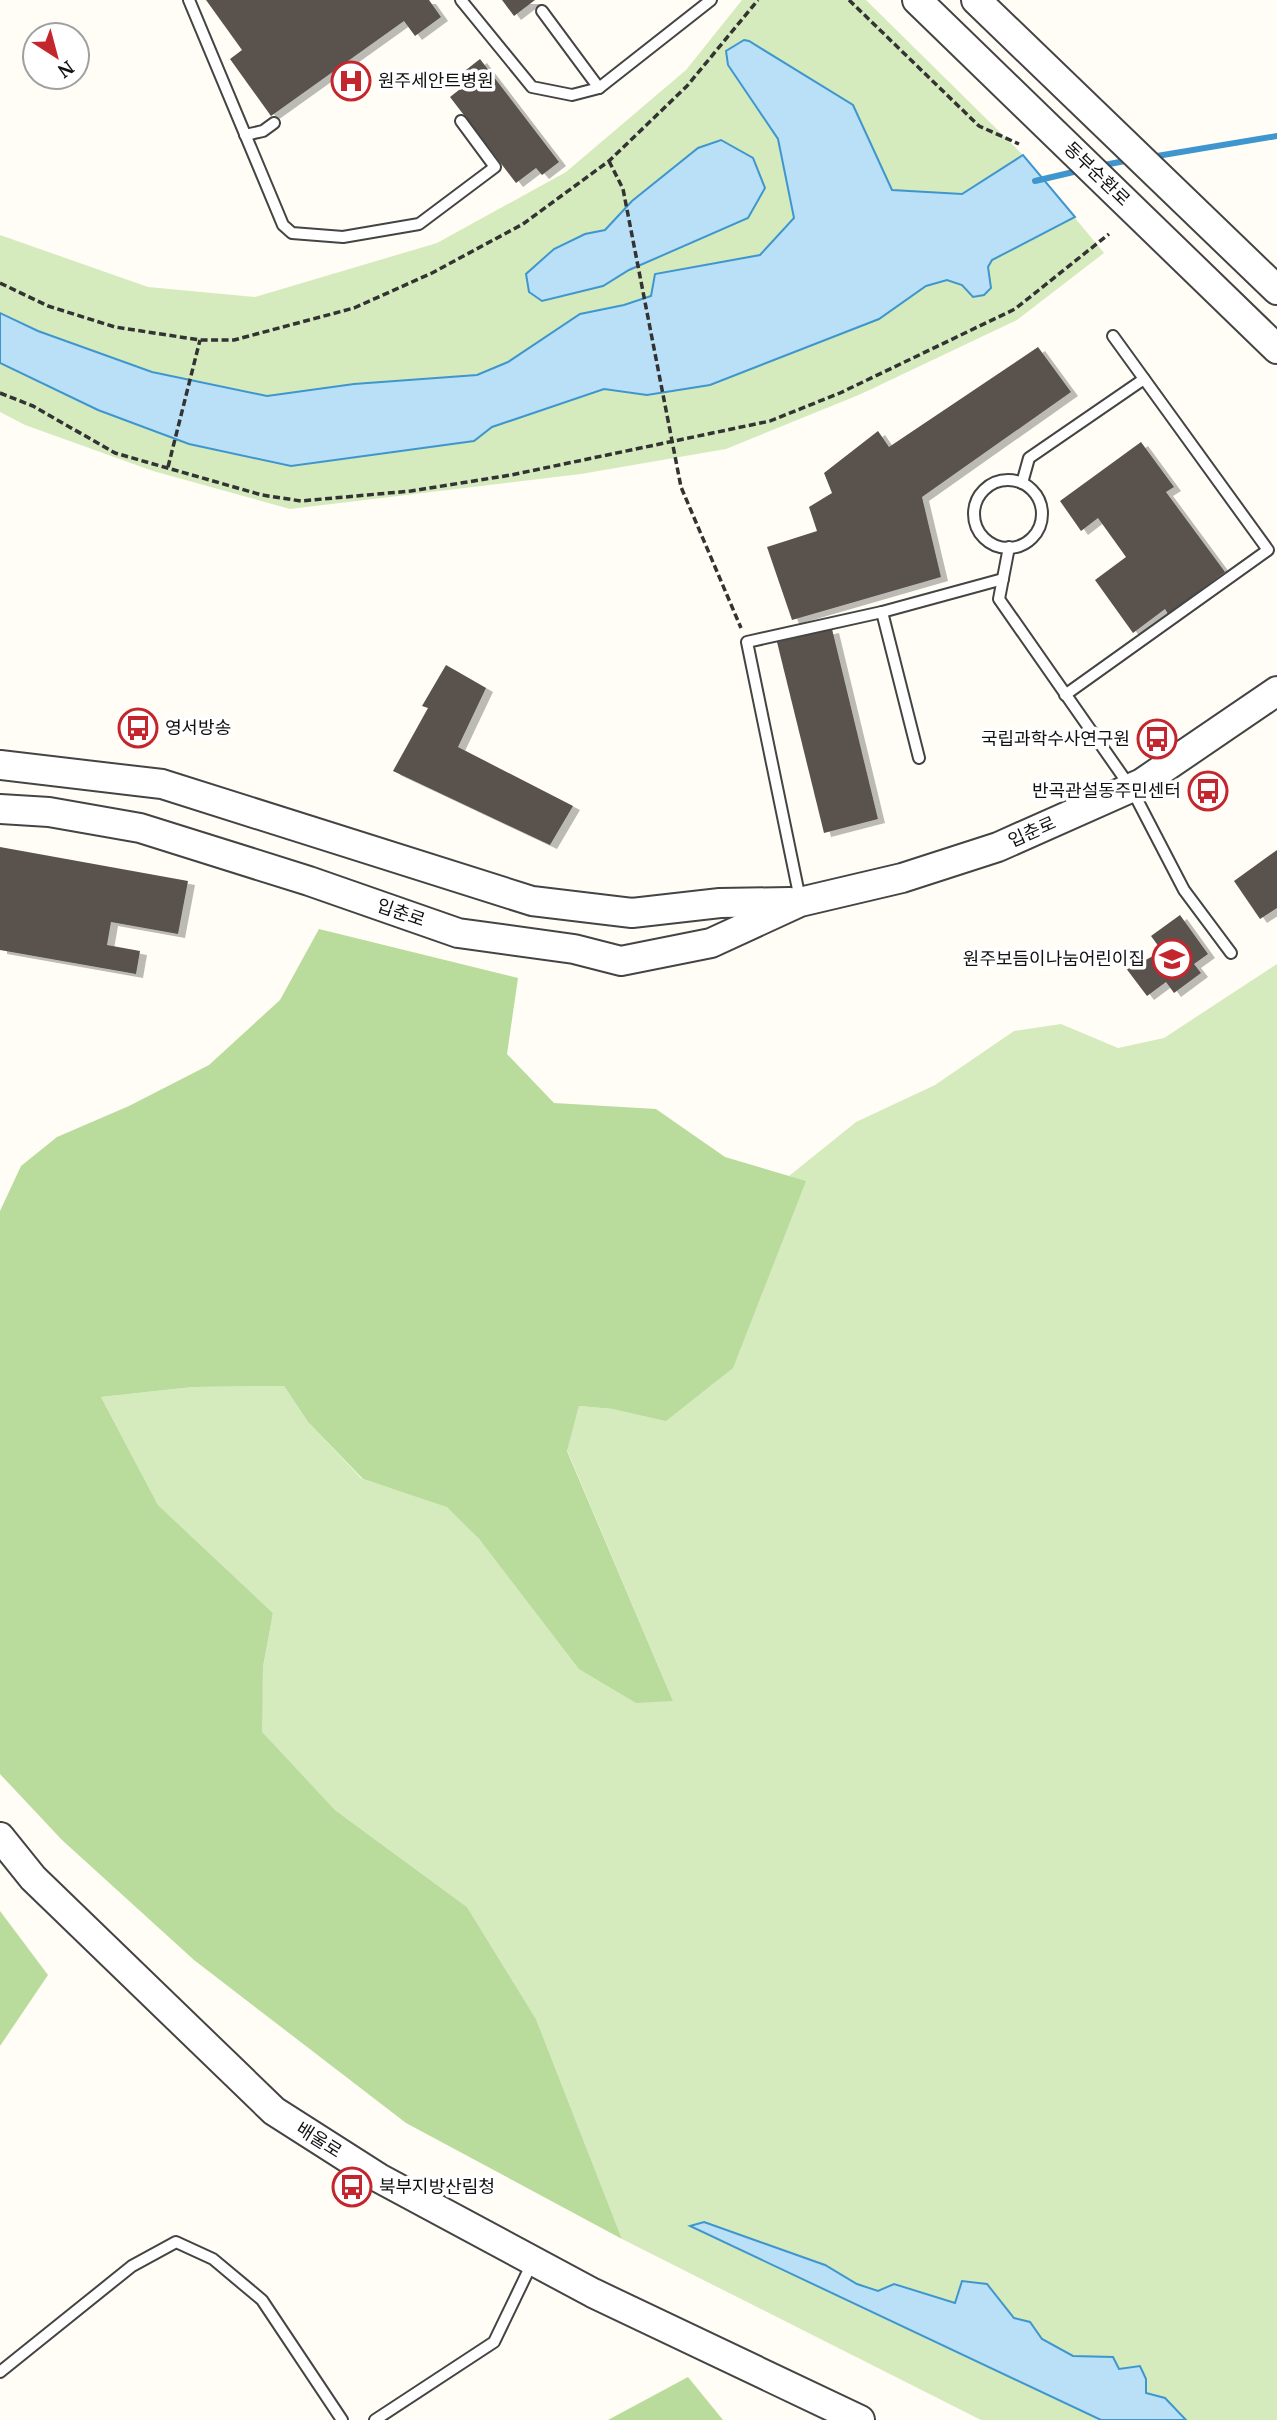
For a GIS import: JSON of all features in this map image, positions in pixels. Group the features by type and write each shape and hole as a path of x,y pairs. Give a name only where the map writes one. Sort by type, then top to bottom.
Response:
{"street":[{"name":"동부순환로","path":"917,0 1277,349"},
{"path":"976,0 1277,290"},
{"name":"입춘로","path":"0,809 48,812 140,828 309,881 458,933 574,949 621,961 711,943 800,902 902,878 998,847 1131,788 1277,691"},
{"name":"입춘로","path":"0,765 162,784 532,901 632,913 720,903 800,902"},
{"name":"배울로","path":"0,1837 33,1878 274,2111 379,2178 593,2294 860,2420"}],"lane":[{"path":"190,0 282,225 292,233 343,237 419,224 495,167 461,121"},
{"path":"461,0 492,41 533,87 572,95 599,88 711,0"},
{"path":"542,11 599,88"},
{"path":"245,135 262,131 274,123"},
{"path":"1065,695 1268,550 1113,336"},
{"path":"1021,483 1029,458 1144,379"},
{"path":"999,481 1021,483 1037,497 1042,517 1033,537 1024,544 1009,547 992,544 983,537 974,516 980,494 999,481"},
{"path":"1009,547 999,599 1131,788 1184,890 1231,953"},
{"path":"800,902 747,642 882,612 1003,579"},
{"path":"882,612 919,758"},
{"path":"0,2372 132,2266 176,2242 213,2259 262,2300 342,2420"},
{"path":"375,2420 494,2342 533,2261"}],"path":[{"path":"849,0 979,125 1019,144"},
{"path":"609,161 623,189 681,487 747,642"},
{"path":"0,393 33,406 115,453 262,495 300,501 411,491 671,443 770,421 875,376 1015,309 1109,234"},
{"path":"168,467 200,340"}],"green space":[{"path":"742,0 866,0 1023,155 1104,253 1017,320 861,394 726,449 581,474 290,509 153,471 25,425 0,412 0,363 98,410 267,396 152,372 38,331 0,313 0,235 148,287 255,297 437,243 566,172 686,70"},
{"path":"319,929 518,978 507,1054 554,1103 656,1109 725,1157 806,1181 733,1368 666,1421 613,1409 579,1406 567,1451 673,1701 636,1703 579,1669 480,1540 447,1507 363,1479 308,1422 284,1386 193,1387 101,1397 158,1505 273,1613 263,1667 262,1732 335,1810 467,1907 536,2019 622,2239 406,2123 194,1960 62,1840 0,1774 0,1211 21,1166 57,1137 129,1106 209,1065 280,1000"},
{"path":"1277,964 1277,2420 981,2420 622,2239 536,2019 467,1907 335,1810 261,1732 263,1667 273,1613 158,1505 101,1397 193,1387 284,1386 308,1422 362,1479 447,1506 480,1540 673,1701 567,1450 579,1406 613,1409 805,1181 789,1176 856,1122 935,1085 1014,1031 1061,1024 1118,1048 1164,1038"},
{"path":"0,1911 48,1975 0,2046"},
{"path":"688,2377 723,2420 608,2420"}],"water":[{"path":"744,40 853,105 892,190 962,194 1023,155 1075,217 992,260 988,267 991,288 984,295 973,297 962,285 947,280 926,286 879,319 710,385 647,395 604,389 492,427 474,441 291,466 189,444 98,410 0,363 0,313 38,331 152,372 267,396 354,384 477,375 508,362 580,314 651,296 655,274 760,255 794,218 778,139 728,65 726,51"},
{"path":"721,140 753,158 765,188 748,218 629,270 603,286 542,301 529,292 526,274 554,249 585,234 605,230 632,201 698,148"},
{"path":"704,2222 825,2265 857,2284 878,2291 894,2284 955,2303 962,2281 987,2284 1014,2318 1030,2322 1042,2339 1073,2356 1113,2357 1119,2369 1140,2366 1146,2379 1146,2393 1165,2398 1186,2420 1101,2420 690,2226"}],"building":[{"path":"206,0 429,0 441,17 415,36 404,21 271,116 230,59 242,50"},
{"path":"502,0 535,0 514,16"},
{"path":"480,59 559,162 542,175 536,168 516,183 450,97 464,86 457,77"},
{"path":"1038,347 1071,392 922,497 941,577 792,620 767,547 817,531 809,507 832,493 824,473 878,431 889,447"},
{"path":"1141,442 1174,487 1166,492 1225,572 1168,614 1165,609 1133,633 1095,580 1126,557 1098,518 1081,531 1060,501"},
{"path":"832,629 878,819 824,833 777,642"},
{"path":"446,665 486,688 458,747 573,806 550,845 393,771 428,708 422,706"},
{"path":"0,847 188,881 178,934 111,922 107,945 140,951 136,974 0,950"},
{"path":"1277,850 1277,908 1260,919 1234,881"},
{"path":"1180,915 1208,954 1194,964 1201,973 1174,993 1166,982 1147,996 1119,959 1133,949 1142,962 1162,951 1151,936"}],"waterway":[{"path":"1151,157 1277,136"},
{"path":"1099,166 1130,160"},
{"path":"1035,181 1082,170"}],"place":[{"name":"원주세안트병원","path":"351,81"},
{"name":"영서방송","path":"138,728"},
{"name":"국립과학수사연구원","path":"1157,739"},
{"name":"반곡관설동주민센터","path":"1208,791"},
{"name":"원주보듬이나눔어린이집","path":"1172,959"},
{"name":"북부지방산림청","path":"352,2187"}]}
